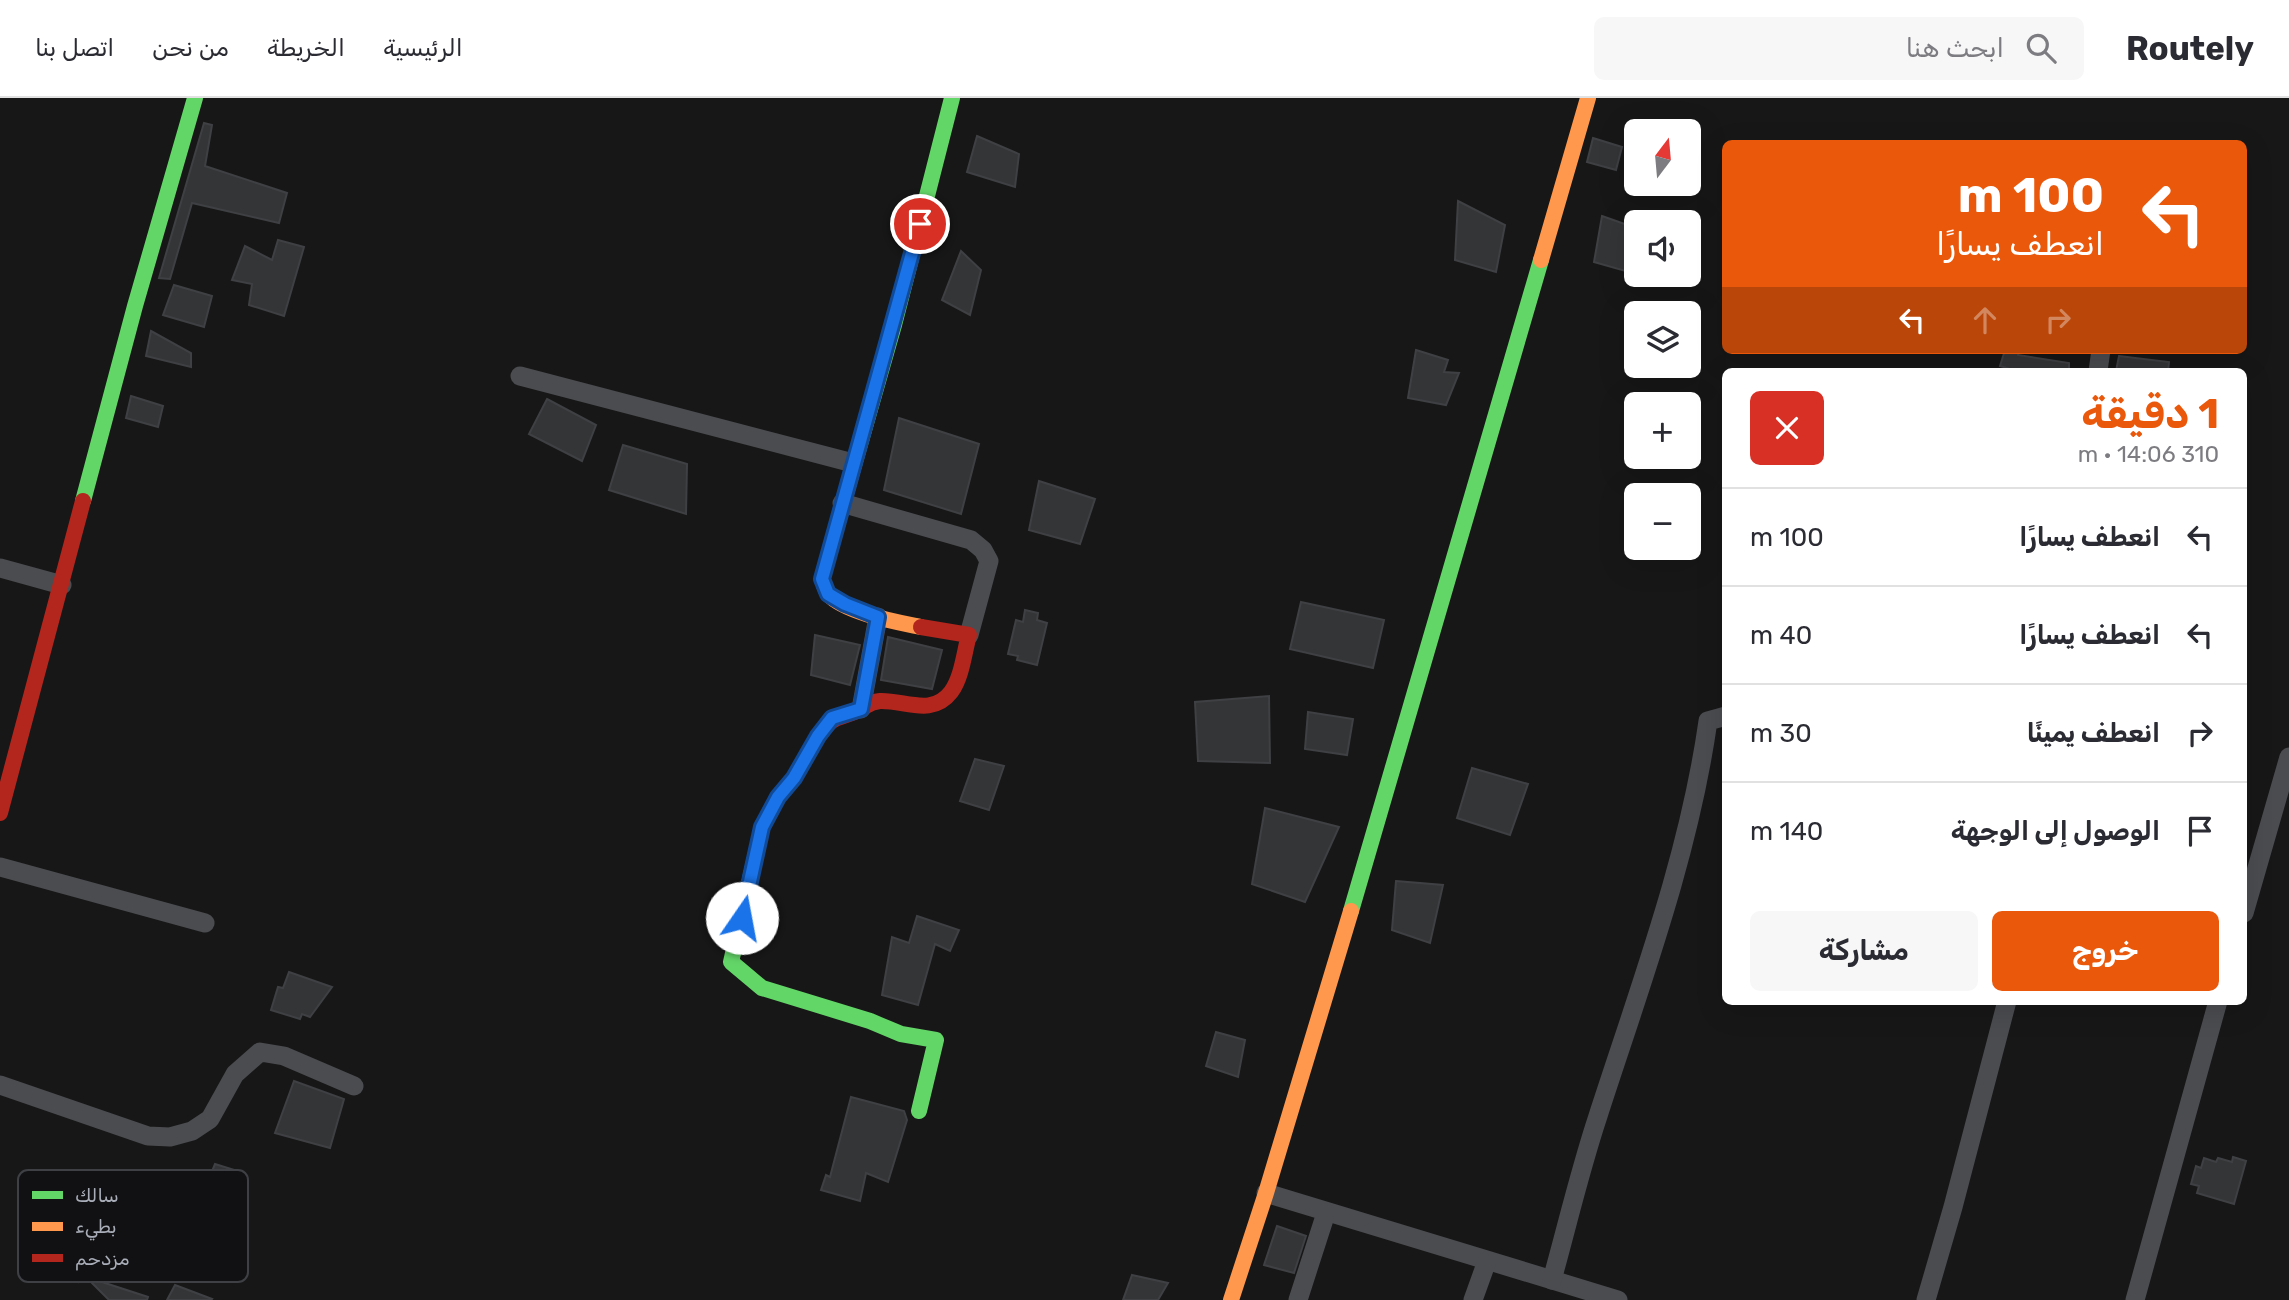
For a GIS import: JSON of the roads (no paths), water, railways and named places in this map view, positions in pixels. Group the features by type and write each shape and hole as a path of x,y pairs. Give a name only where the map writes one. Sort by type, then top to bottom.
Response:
{"street":[{"path":"0,813 135,306 195,98"},
{"path":"952,98 894,325 822,579 828,594 878,617 969,635"},
{"path":"1231,1300 1364,869 1588,98"},
{"path":"520,376 853,463"},
{"path":"842,503 971,540 983,550 989,561 958,678 952,691 939,704 919,706 870,702 861,709 832,718 818,736 794,778 778,797 762,827 732,962 762,988 870,1021 901,1034 936,1040 919,1111"},
{"path":"0,568 62,585"},
{"path":"861,709 878,617"},
{"path":"1552,1280 1597,1119 1636,1003 1681,851 1707,721 1722,717"},
{"path":"2247,903 2289,757"},
{"path":"0,867 205,923"},
{"path":"1926,1300 2006,1005"},
{"path":"2135,1300 2217,1005"},
{"path":"0,1086 148,1136 170,1137 192,1131 210,1119 235,1074 260,1052 284,1056 354,1086"},
{"path":"1266,1193 1618,1300"},
{"path":"1298,1300 1325,1213"},
{"path":"1473,1300 1487,1261"}]}
